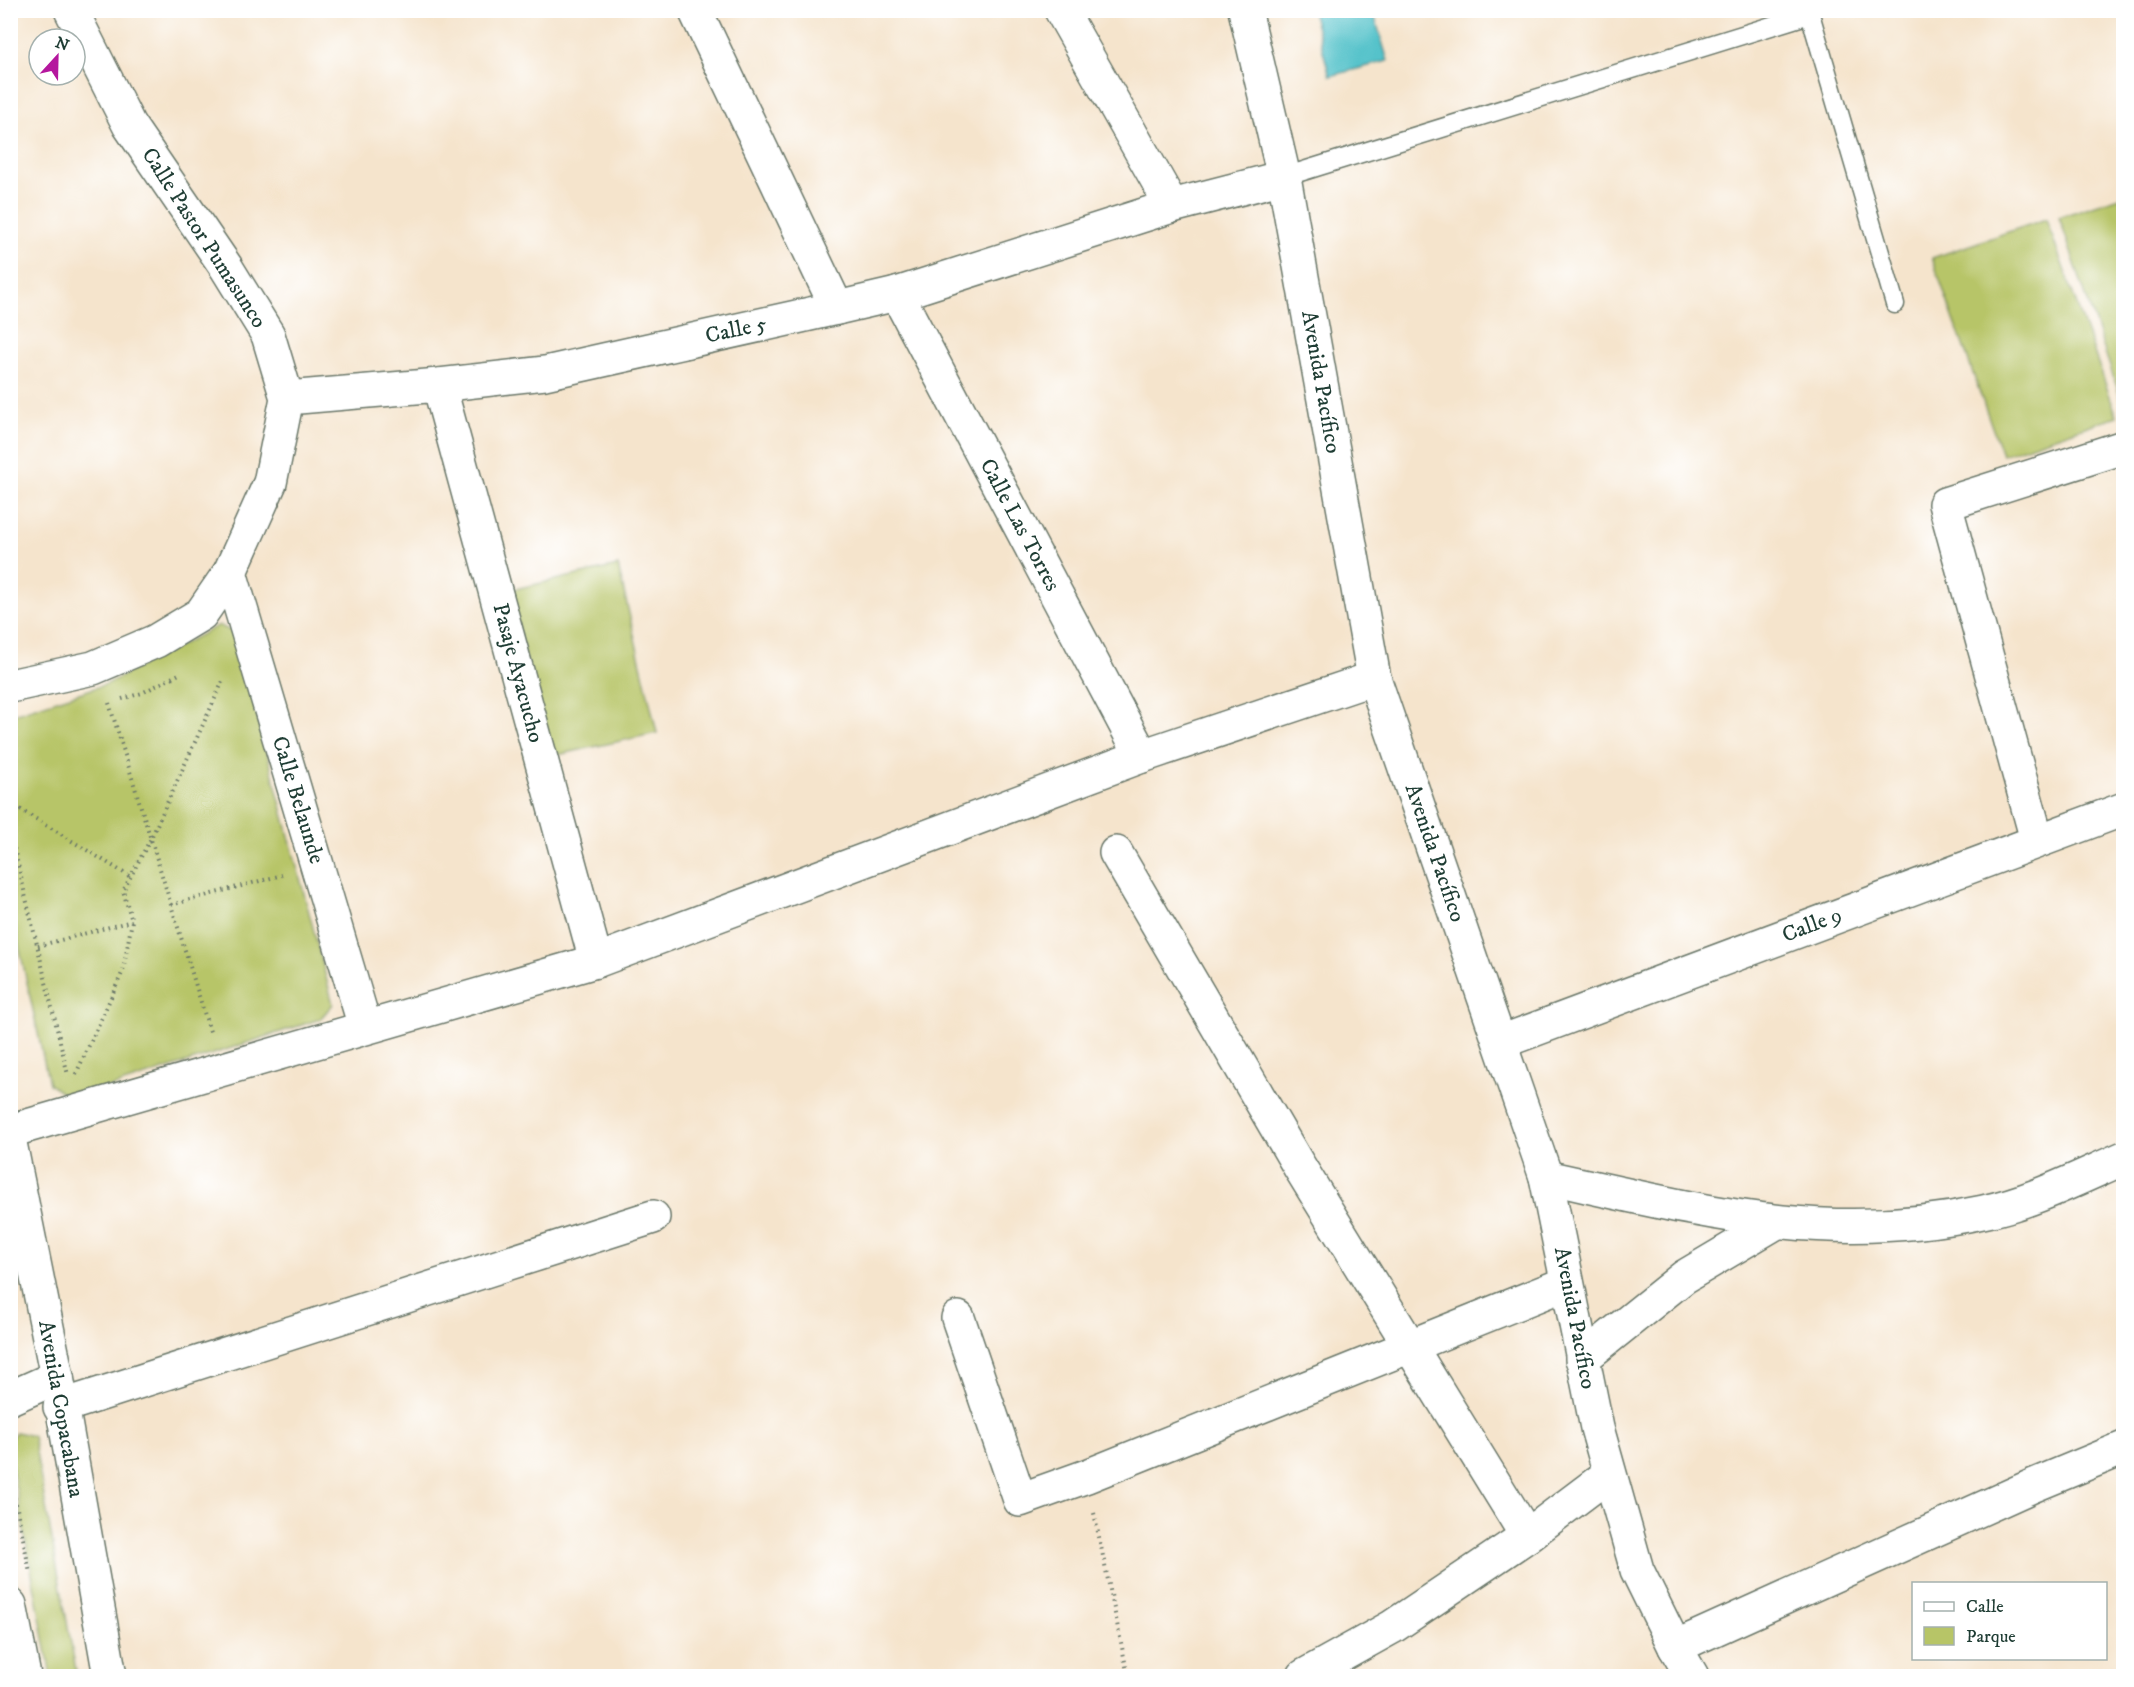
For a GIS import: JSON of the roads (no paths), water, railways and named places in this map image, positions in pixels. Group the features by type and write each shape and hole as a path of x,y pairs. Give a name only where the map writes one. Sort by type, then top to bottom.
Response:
{"street":[{"path":"695,10 837,308"},
{"path":"1061,10 1172,206"},
{"name":"Avenida Pacífico","path":"1245,10 1284,177 1374,678 1546,1178 1608,1475 1637,1570 1692,1677"},
{"name":"Calle Pastor Pumasunco","path":"10,686 93,668 156,641 201,614 230,572 270,483 287,398 268,334 226,267 129,125 80,12"},
{"name":"Calle 5","path":"287,398 545,373 897,294 1172,206 1284,177"},
{"name":"Calle Las Torres","path":"897,294 1142,756"},
{"name":"Pasaje Ayacucho","path":"439,385 596,961"},
{"path":"2037,840 1945,504 2124,447"},
{"name":"Calle Belaunde","path":"230,572 365,1027"},
{"path":"10,1131 596,961 1142,756 1374,678"},
{"name":"Calle 9","path":"1501,1042 2124,809"},
{"path":"1116,853 1299,1166 1527,1536"},
{"name":"Avenida Copacabana","path":"10,1143 59,1392 110,1677"},
{"path":"1546,1178 1775,1223 1831,1227 1907,1225 1985,1212 2054,1189 2124,1158"},
{"path":"10,1398 59,1392 653,1217"},
{"path":"1582,1359 1684,1277 1775,1223"},
{"path":"958,1318 1020,1500 1087,1476 1567,1283"},
{"path":"1675,1647 2032,1486 2124,1448"},
{"path":"1304,1677 1392,1627 1527,1536 1608,1475"},
{"path":"10,1605 24,1677"}],"lane":[{"path":"1284,177 1810,14 1895,304"}],"water":[{"path":"1312,11 1373,11 1388,61 1330,76"}]}
